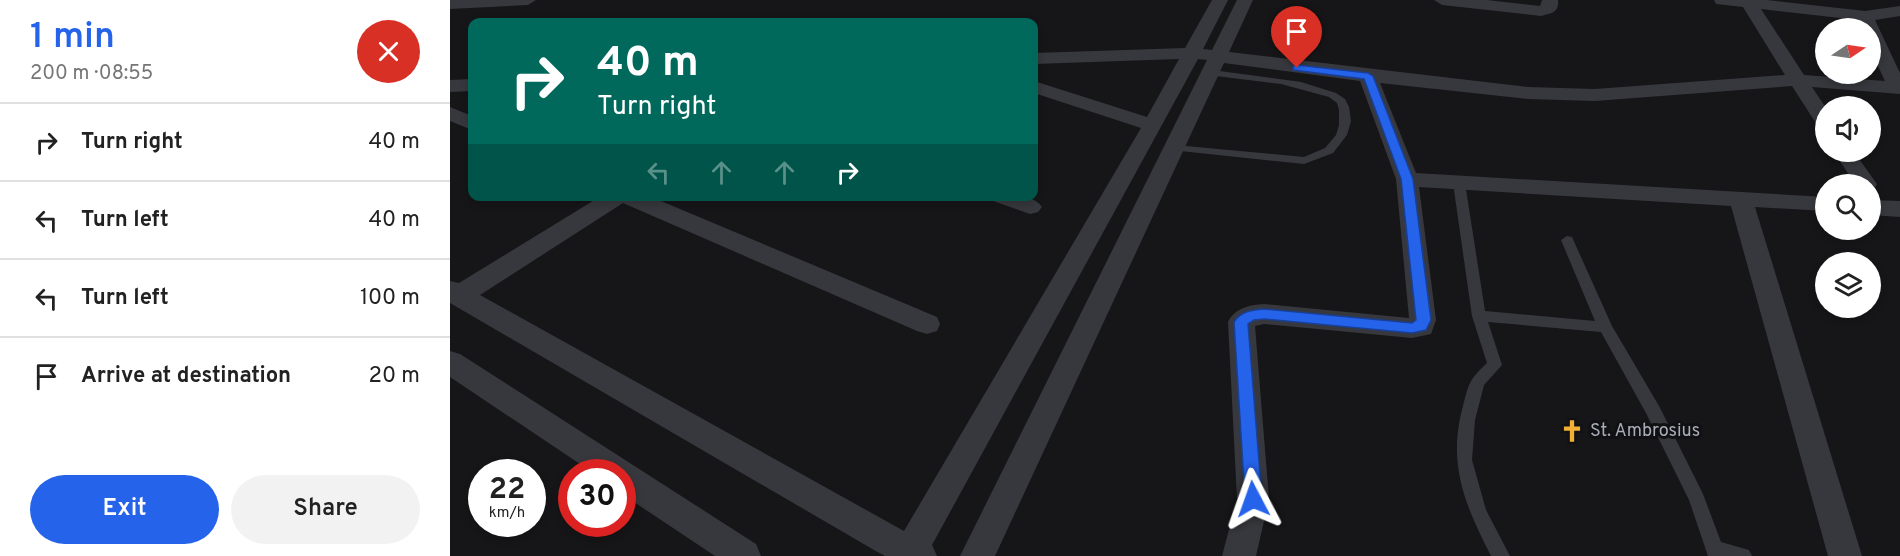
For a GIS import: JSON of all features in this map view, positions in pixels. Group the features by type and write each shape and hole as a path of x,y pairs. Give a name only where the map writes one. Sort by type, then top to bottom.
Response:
{"street":[{"path":"450,4 528,0"},
{"path":"610,201 454,293 913,555 1153,125 1220,0"},
{"path":"977,556 1216,65 1245,0"},
{"path":"1442,0 1541,11 1550,8 1550,0"},
{"path":"1722,0 1748,2 1836,18"},
{"path":"1748,2 1815,108"},
{"path":"1881,19 1900,11"},
{"path":"1038,58 1191,53 1216,65 1368,76 1528,93 1595,95 1796,80 1898,88 1881,50"},
{"path":"1239,556 1253,499 1241,322 1251,315 1264,314 1412,328 1421,327 1424,320 1407,179 1368,76"},
{"path":"450,86 468,85"},
{"path":"1038,88 1153,125"},
{"path":"450,113 468,122"},
{"path":"1407,179 1815,203"},
{"path":"1741,199 1845,556"},
{"path":"639,201 927,324"},
{"path":"1014,201 1030,207"},
{"path":"450,362 598,459"},
{"path":"636,485 744,556"}],"lane":[{"path":"1175,148 1304,161 1319,157 1339,142 1345,127 1346,112 1342,101 1334,95 1216,65"},
{"path":"1459,183 1479,316 1495,365 1477,382 1467,420 1464,460 1478,512 1501,556"},
{"path":"1567,240 1605,327 1697,499 1716,552 1743,556"},
{"path":"1479,316 1605,327"}],"place":[{"name":"St. Ambrosius","path":"1572,431"}],"route":[{"path":"1253,499 1241,322 1251,315 1264,314 1412,328 1421,327 1424,320 1407,179 1368,76 1297,68"}]}
